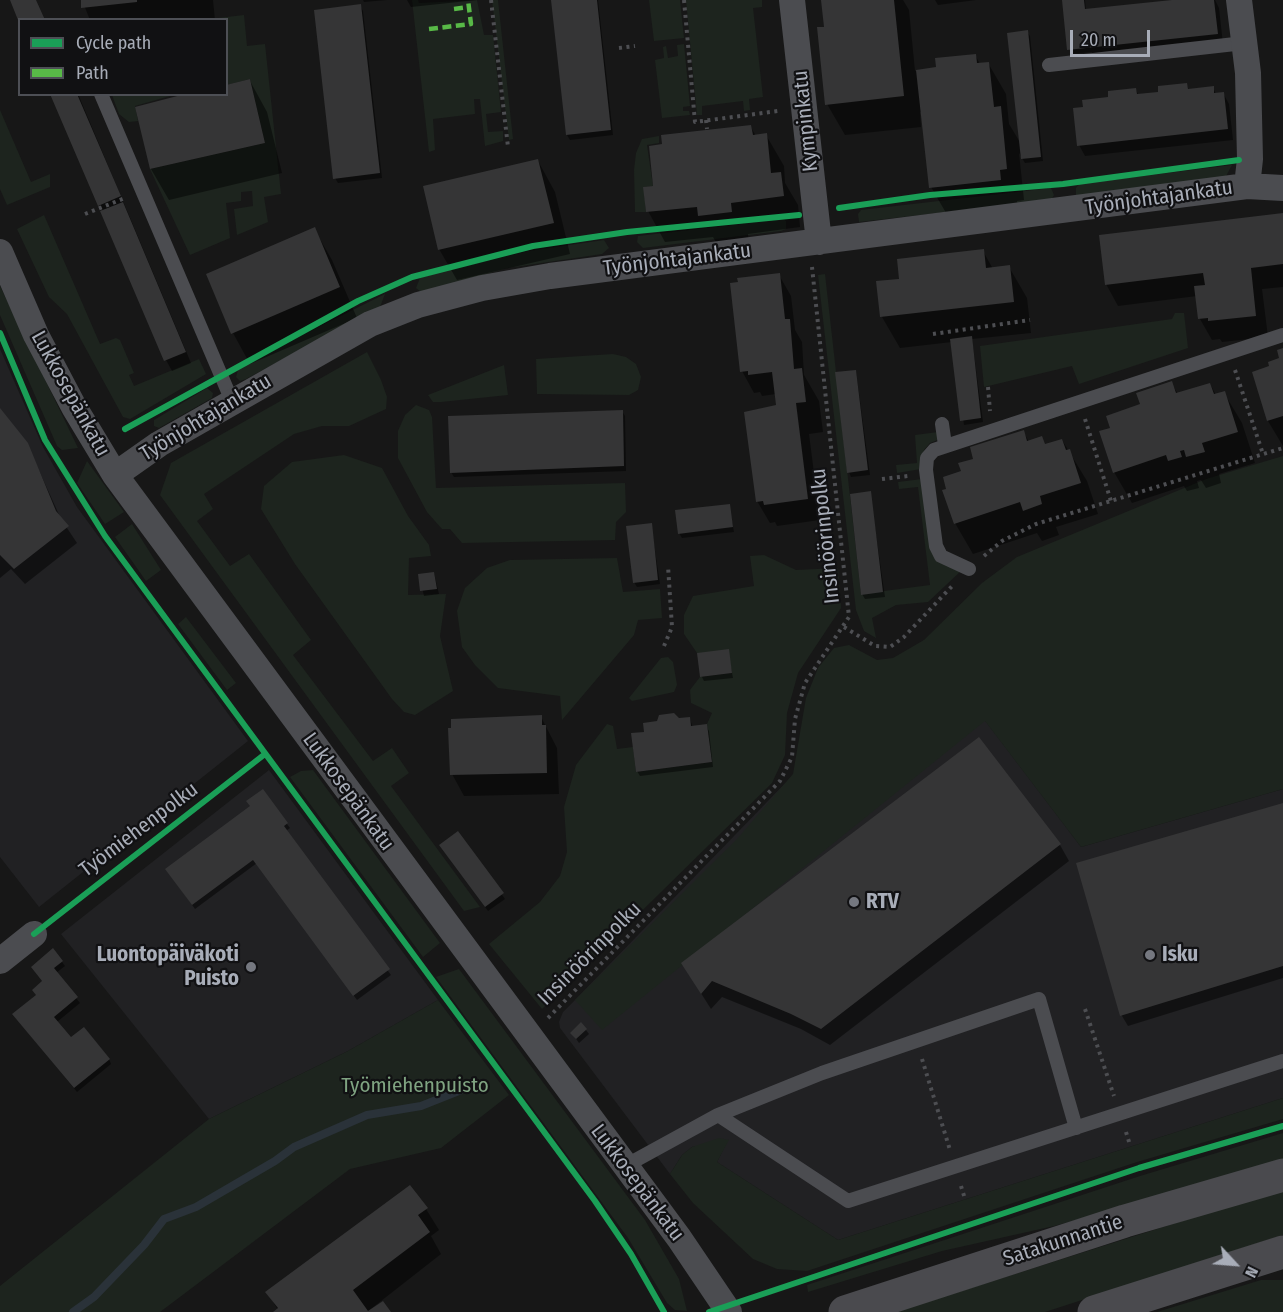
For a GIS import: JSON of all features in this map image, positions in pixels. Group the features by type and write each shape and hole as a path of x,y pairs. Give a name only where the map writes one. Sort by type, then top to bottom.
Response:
{"main road":[{"name":"Satakunnantie","path":"845,1312 1125,1221 1283,1175"},
{"path":"1094,1312 1283,1252"}],"street":[{"name":"Kympinkatu","path":"792,0 815,250"},
{"path":"1239,0 1248,83 1250,159 1247,186"},
{"name":"Työnjohtajankatu","path":"115,475 232,401 347,335 418,305 482,288 550,276 815,250 1247,186 1283,188"},
{"name":"Lukkosepänkatu","path":"0,252 36,335 74,407 115,475 709,1280 729,1312"},
{"path":"0,961 34,934"}],"lane":[{"path":"1049,65 1244,44"},
{"path":"102,96 232,401"},
{"path":"969,569 941,556 936,546 926,470 927,458 934,450 1283,335"},
{"path":"942,424 945,445"},
{"path":"625,1166 718,1115 822,1073 1039,999 1076,1128"},
{"path":"718,1115 849,1202 1283,1061"}],"path":[{"path":"490,0 508,147"},
{"path":"684,0 685,41 695,122 781,111"},
{"path":"619,48 635,46"},
{"path":"706,120 707,129"},
{"path":"85,214 128,197"},
{"path":"933,334 1030,320"},
{"path":"1229,352 1263,455"},
{"path":"1079,401 1111,501"},
{"path":"844,627 875,646 890,647 904,637 969,569 1002,541 1027,528 1283,448"},
{"path":"664,646 672,627 668,566"},
{"path":"1085,1009 1130,1145"},
{"path":"916,1041 965,1199"}],"shaded area":[{"path":"0,349 43,447 77,507 248,741 39,907 0,857"},
{"path":"924,640 1081,847 1283,789 1283,1098 838,1240 717,1162 728,1140 692,1147 682,1155 670,1174 560,1028 559,1022 563,1012"},
{"name":"Luontopäiväkoti Puisto","path":"269,770 438,1000 348,1051 209,1119 61,934"}],"green space":[{"path":"412,0 418,0 419,3 477,0 484,35 493,35 501,112 486,114 488,132 503,131 503,141 485,146 480,99 474,99 475,114 433,119 435,150 429,152"},
{"path":"492,0 498,0 513,139 509,140"},
{"path":"649,0 680,0 684,38 654,41"},
{"path":"686,0 762,0 762,7 753,8 763,97 749,99 750,110 744,111 743,101 702,106 702,115 697,115"},
{"path":"244,15 247,46 265,44 281,194 264,197 268,222 237,235 234,209 253,206 252,191 241,192 241,201 226,203 230,238 190,255 150,169 265,143 250,79 228,85 228,18 218,18"},
{"path":"684,44 690,106 683,107 683,111 689,111 690,115 662,118 655,60 664,58 663,47 666,46 668,58 678,56 677,45"},
{"path":"112,96 170,96 135,106 138,121 129,122 119,114"},
{"path":"0,110 31,182 50,174 50,187 7,205 0,189"},
{"path":"659,136 659,143 647,145 653,186 644,187 646,212 635,212 636,153 642,139"},
{"path":"1232,165 1225,178 1076,196 1076,188 1079,184"},
{"path":"1051,188 1054,195 1051,200 859,222 858,214 861,210"},
{"path":"44,215 100,344 116,338 120,340 134,373 129,375 134,386 199,359 206,374 130,419 123,417 67,314 49,297 17,229"},
{"path":"783,219 786,221 786,229 781,231 643,248 637,242 638,236"},
{"path":"604,240 609,248 602,254 508,268 421,292 416,288 420,278 444,271 528,251"},
{"path":"825,274 861,594 930,585 918,487 899,489 898,482 922,479 932,548 962,570 928,602 896,605 872,618 876,638 864,631 856,610 818,275"},
{"path":"0,286 78,448 62,450 57,446 0,315"},
{"path":"385,294 380,307 246,379 240,381 236,377 238,370 292,340"},
{"path":"1175,313 1184,313 1188,348 1079,384 1072,366 984,387 980,346 1172,319"},
{"path":"367,352 387,397 386,409 349,426 322,426 294,434 204,494 213,509 197,521 230,566 249,554 311,640 293,655 373,761 392,748 409,773 391,786 480,907 464,911 160,495 171,463"},
{"path":"613,354 626,357 636,364 641,377 638,390 629,395 537,394 536,359"},
{"path":"504,365 508,395 433,402 428,395"},
{"path":"207,388 213,393 212,398 159,428 154,426 154,420"},
{"path":"416,405 429,410 432,417 436,488 625,483 626,512 616,522 615,540 462,543 450,529 442,529 427,512 398,458 398,431 405,415"},
{"path":"938,432 940,439 930,443 924,450 921,469 897,473 896,465 917,463 915,435"},
{"path":"344,455 382,468 408,516 429,545 431,556 409,558 408,595 446,594 440,636 453,691 415,715 404,712 392,699 295,564 261,509 264,486 292,462"},
{"path":"1283,456 1283,789 1081,847 985,721 602,1030 575,1000 737,839 793,774 806,698 818,668 834,648 849,645 877,660 893,658 924,640 982,583 1017,557 1206,479"},
{"path":"87,461 124,512 105,524 77,483"},
{"path":"132,524 161,570 146,581 115,537"},
{"path":"764,555 796,570 838,568 841,608 798,673 787,713 785,755 772,783 542,1009 489,944 540,902 560,876 567,852 564,807 576,765 607,724 613,726 617,749 633,747 636,772 712,762 707,724 712,713 691,703 690,690 700,677 732,673 697,653 684,634 684,615 693,596 754,586 750,556"},
{"path":"617,558 623,592 660,589 662,618 638,620 634,635 562,720 560,696 498,688 475,665 462,647 457,611 465,588 487,568 510,560"},
{"path":"186,617 236,683 227,690 178,624"},
{"path":"668,657 673,662 677,685 674,692 632,701 629,698 661,658"},
{"path":"313,770 440,943 423,957 290,777 301,771"},
{"path":"459,969 645,1220 679,1279 687,1311 675,1310 667,1303 628,1238 436,977"},
{"name":"Työmiehenpuisto","path":"438,1000 509,1095 441,1148 350,1169 160,1312 0,1312 0,1286 209,1119 348,1051"},
{"path":"1283,1098 1283,1119 1137,1162 807,1271 777,1269 753,1259 693,1203 670,1174 682,1155 692,1147 719,1138 729,1140 717,1162 838,1240"},
{"path":"1283,1133 1283,1165 1054,1226 942,1251 808,1292 807,1285 1140,1176"},
{"path":"1283,1189 1283,1235 1045,1312 895,1312"},
{"path":"1261,1280 1283,1280 1283,1312 1157,1312"}],"building":[{"path":"10,0 36,0 44,18 18,18 18,20"},
{"path":"81,0 137,0 137,2 81,8"},
{"path":"551,0 597,0 611,130 566,135"},
{"path":"821,0 894,0 904,96 825,105 817,27 824,27"},
{"path":"1062,0 1084,0 1085,9 1172,0 1214,0 1218,34 1067,50"},
{"path":"361,4 380,173 333,179 314,10"},
{"path":"1028,30 1041,157 1021,159 1007,33"},
{"path":"976,54 977,63 989,62 994,107 1001,106 1007,169 1000,170 1001,180 929,188 916,70 936,67 935,58"},
{"path":"250,79 265,143 150,169 135,107 177,96 228,96 228,84"},
{"path":"1187,83 1188,89 1214,86 1214,93 1224,92 1228,129 1077,146 1073,108 1083,107 1082,100 1108,97 1108,91 1136,88 1137,94 1158,92 1158,86"},
{"path":"51,96 78,96 121,196 98,206"},
{"path":"751,125 753,135 767,133 771,173 781,172 784,196 731,203 732,212 698,216 697,207 646,212 643,187 653,186 649,146 662,144 661,135"},
{"path":"538,159 554,223 438,250 423,186"},
{"path":"123,202 186,352 164,361 100,211"},
{"path":"1283,213 1283,264 1251,268 1256,316 1208,321 1208,318 1198,319 1194,286 1205,285 1203,273 1105,285 1099,235"},
{"path":"315,227 340,287 231,334 206,274"},
{"path":"984,249 986,268 1010,265 1014,302 880,317 876,281 899,279 897,259"},
{"path":"780,273 785,319 790,319 794,369 802,368 806,402 796,403 808,499 764,505 763,501 756,502 744,412 776,405 772,372 748,375 748,371 740,372 730,283 738,282 737,278"},
{"path":"972,336 981,418 960,421 950,339"},
{"path":"1283,348 1283,416 1267,421 1252,372 1269,366 1268,362 1279,358 1277,350"},
{"path":"856,370 868,470 847,473 835,372"},
{"path":"1172,381 1176,393 1210,383 1214,394 1225,391 1238,432 1202,443 1205,452 1186,457 1184,450 1180,451 1182,457 1168,461 1166,455 1113,473 1099,431 1110,428 1106,416 1140,404 1136,393"},
{"path":"0,408 28,443 56,511 69,526 14,569 0,555"},
{"path":"623,410 624,466 450,473 448,416"},
{"path":"1024,430 1027,441 1042,436 1045,444 1062,439 1066,450 1070,449 1081,483 1040,496 1042,504 1023,511 1020,502 954,524 942,490 946,489 943,477 961,471 958,463 973,459 970,447"},
{"path":"871,491 883,592 861,595 850,494"},
{"path":"730,504 733,527 678,534 675,510"},
{"path":"652,523 658,580 633,583 626,526"},
{"path":"434,572 437,589 420,591 418,574"},
{"path":"729,649 732,673 700,677 697,653"},
{"path":"674,713 679,718 690,717 691,726 707,724 712,762 636,772 631,733 644,732 643,723 657,721 659,715"},
{"path":"542,715 542,725 546,725 547,773 450,775 448,728 451,728 451,719"},
{"path":"979,737 1061,844 821,1029 712,981 701,994 681,963"},
{"path":"263,789 288,823 284,826 390,969 353,996 253,860 192,905 165,869 250,806 246,801"},
{"path":"1283,803 1283,966 1120,1016 1076,863"},
{"path":"458,831 504,893 485,907 439,845"},
{"path":"53,948 63,961 54,968 78,997 54,1017 71,1037 84,1027 110,1059 74,1088 12,1014 36,995 32,990 42,981 31,967"},
{"path":"581,1022 587,1029 576,1039 570,1033"},
{"path":"410,1185 428,1208 418,1215 430,1232 353,1290 368,1311 383,1301 391,1312 273,1312 278,1308 265,1292"}],"waterway":[{"path":"73,1312 94,1297 144,1245 164,1219 196,1207 275,1161 294,1147 367,1115 421,1106 474,1085"}],"marked path":[{"path":"429,29 471,24 468,0"},
{"path":"454,9 469,7"}],"cycle path":[{"path":"839,208 930,195 1063,184 1239,160"},
{"path":"125,429 358,301 412,277 533,246 627,232 799,215"},
{"path":"0,333 45,440 105,536 595,1201 631,1254 664,1312"},
{"name":"Työmiehenpolku","path":"34,934 265,754"},
{"path":"709,1312 1139,1168 1283,1126"}],"place":[{"name":"RTV","path":"854,902"},
{"name":"Isku","path":"1150,955"},
{"name":"Luontopäiväkoti Puisto","path":"251,967"}]}
